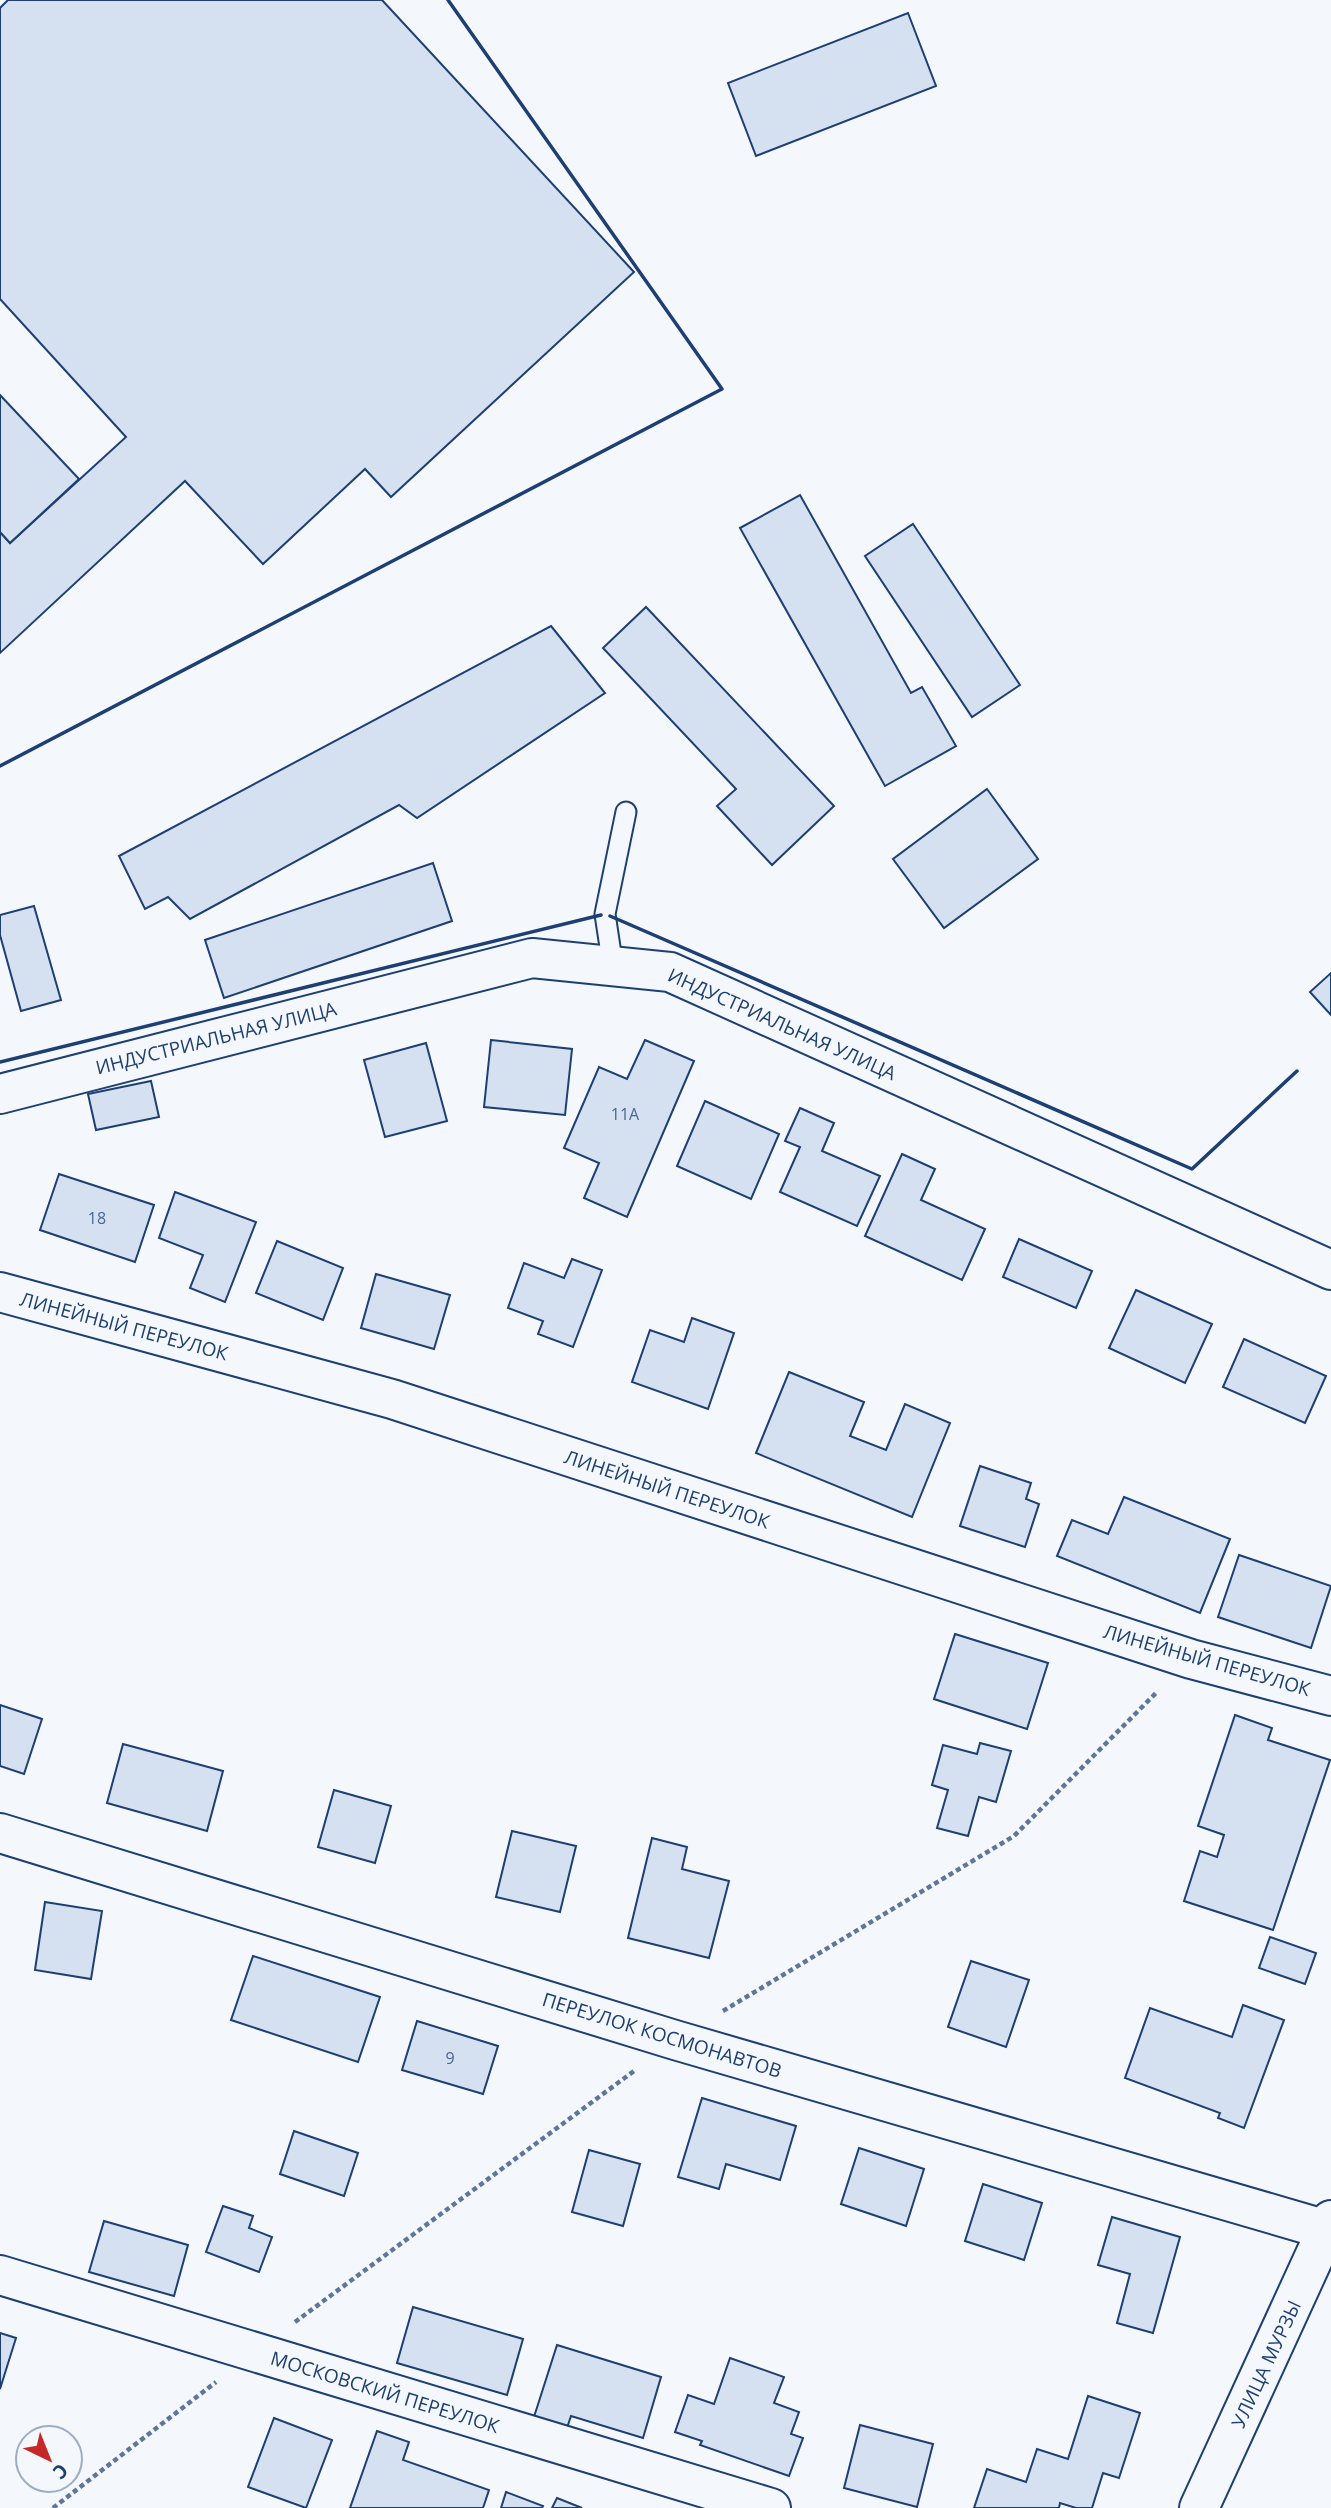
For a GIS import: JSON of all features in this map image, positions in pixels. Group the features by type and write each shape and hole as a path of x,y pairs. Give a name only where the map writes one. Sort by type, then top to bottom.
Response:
{"street":[{"name":"ИНДУСТРИАЛЬНАЯ УЛИЦА","path":"0,1094 532,958 670,972 1331,1270"},
{"name":"ЛИНЕЙНЫЙ ПЕРЕУЛОК","path":"0,1292 392,1399 1191,1658 1331,1696"},
{"name":"ПЕРЕУЛОК КОСМОНАВТОВ","path":"0,1833 675,2040 1329,2225"},
{"name":"УЛИЦА МУРЗЫ","path":"1199,2508 1329,2225"},
{"name":"МОСКОВСКИЙ ПЕРЕУЛОК","path":"0,2275 771,2508"}],"lane":[{"path":"612,967 605,914 626,812"}],"path":[{"path":"52,2508 254,2353 675,2040 1014,1836 1191,1658"}],"building":[{"path":"8,0 382,0 634,272 391,497 365,469 263,564 185,481 0,653 0,532 10,543 126,437 0,299 0,8"},
{"path":"908,13 936,86 756,156 728,83"},
{"path":"0,395 79,479 10,543 0,532"},
{"path":"800,495 911,693 922,687 956,746 885,786 740,528"},
{"path":"913,524 1020,685 972,717 865,556"},
{"path":"646,607 834,806 772,865 717,806 736,789 603,648"},
{"path":"551,626 605,693 417,818 399,805 190,919 168,897 145,909 119,856"},
{"path":"987,789 1038,859 944,928 893,859"},
{"path":"433,863 452,921 224,998 205,940"},
{"path":"34,906 61,1000 21,1011 0,935 0,915"},
{"path":"1331,973 1331,1015 1310,992"},
{"path":"491,1040 572,1049 565,1115 484,1107"},
{"path":"645,1040 694,1061 627,1217 584,1198 599,1163 564,1148 599,1067 627,1079"},
{"path":"426,1043 447,1121 385,1137 364,1060"},
{"path":"151,1081 159,1117 96,1130 88,1094"},
{"path":"705,1101 779,1134 751,1199 677,1166"},
{"path":"800,1108 834,1123 822,1151 880,1176 857,1226 780,1192 800,1147 785,1141"},
{"path":"902,1154 935,1169 921,1200 985,1229 962,1280 865,1236"},
{"path":"59,1174 154,1205 135,1262 40,1230"},
{"path":"175,1192 256,1222 225,1302 190,1288 203,1255 159,1238"},
{"path":"1019,1239 1092,1271 1076,1308 1003,1277"},
{"path":"277,1241 343,1268 323,1320 256,1293"},
{"path":"572,1259 602,1270 573,1347 538,1334 543,1321 508,1308 524,1263 564,1278"},
{"path":"376,1274 450,1295 434,1349 361,1328"},
{"path":"1136,1290 1212,1324 1185,1383 1109,1348"},
{"path":"692,1318 734,1333 708,1409 632,1382 650,1330 684,1342"},
{"path":"1244,1339 1326,1376 1305,1423 1223,1387"},
{"path":"789,1372 864,1402 850,1436 886,1450 905,1404 950,1423 912,1517 756,1453"},
{"path":"980,1466 1031,1483 1026,1499 1039,1504 1025,1547 960,1526"},
{"path":"1124,1497 1230,1539 1200,1613 1057,1556 1072,1520 1108,1534"},
{"path":"1239,1555 1331,1586 1311,1648 1218,1617"},
{"path":"955,1634 1048,1663 1027,1729 934,1699"},
{"path":"0,1705 42,1719 24,1774 0,1766"},
{"path":"1235,1715 1272,1728 1268,1740 1330,1760 1273,1930 1184,1901 1200,1851 1217,1857 1224,1835 1198,1826"},
{"path":"980,1743 1011,1751 996,1802 979,1797 968,1836 937,1828 948,1790 932,1785 943,1745 977,1754"},
{"path":"123,1744 223,1771 207,1831 107,1803"},
{"path":"334,1790 391,1806 375,1863 318,1847"},
{"path":"512,1831 576,1846 560,1912 496,1897"},
{"path":"652,1838 687,1847 682,1869 729,1881 709,1958 628,1938"},
{"path":"45,1902 102,1911 91,1979 35,1970"},
{"path":"1270,1937 1316,1953 1305,1984 1259,1968"},
{"path":"253,1956 380,1997 358,2062 231,2020"},
{"path":"971,1961 1029,1980 1006,2047 948,2027"},
{"path":"1243,2005 1284,2020 1244,2128 1218,2118 1220,2113 1125,2078 1150,2008 1232,2037"},
{"path":"417,2021 498,2046 483,2094 402,2070"},
{"path":"702,2098 796,2126 780,2180 726,2164 719,2189 678,2177"},
{"path":"294,2131 358,2153 344,2196 280,2174"},
{"path":"859,2148 924,2169 906,2226 841,2204"},
{"path":"589,2150 640,2164 623,2226 572,2212"},
{"path":"983,2184 1042,2203 1024,2260 965,2241"},
{"path":"223,2206 253,2216 249,2228 272,2237 259,2272 206,2252"},
{"path":"1112,2217 1180,2237 1153,2333 1117,2323 1130,2274 1098,2265"},
{"path":"104,2221 188,2245 174,2296 89,2272"},
{"path":"413,2307 523,2339 507,2395 397,2363"},
{"path":"0,2333 16,2338 0,2389"},
{"path":"557,2345 661,2377 643,2438 571,2416 566,2431 533,2420"},
{"path":"730,2358 784,2377 774,2403 799,2412 791,2434 803,2438 789,2476 700,2445 702,2441 675,2432 688,2395 714,2404"},
{"path":"1088,2396 1140,2413 1119,2478 1103,2473 1092,2508 1076,2508 1060,2503 1059,2508 974,2508 987,2469 1026,2482 1037,2449 1068,2459"},
{"path":"274,2418 332,2440 306,2508 248,2487"},
{"path":"860,2425 933,2444 917,2507 844,2488"},
{"path":"377,2431 409,2442 403,2460 489,2490 483,2508 350,2508"},
{"path":"506,2492 543,2506 501,2508"},
{"path":"557,2498 582,2508 552,2508"}],"wall":[{"path":"0,766 722,389 448,0"},
{"path":"0,1062 601,915"},
{"path":"610,916 1192,1169 1297,1071"}]}
